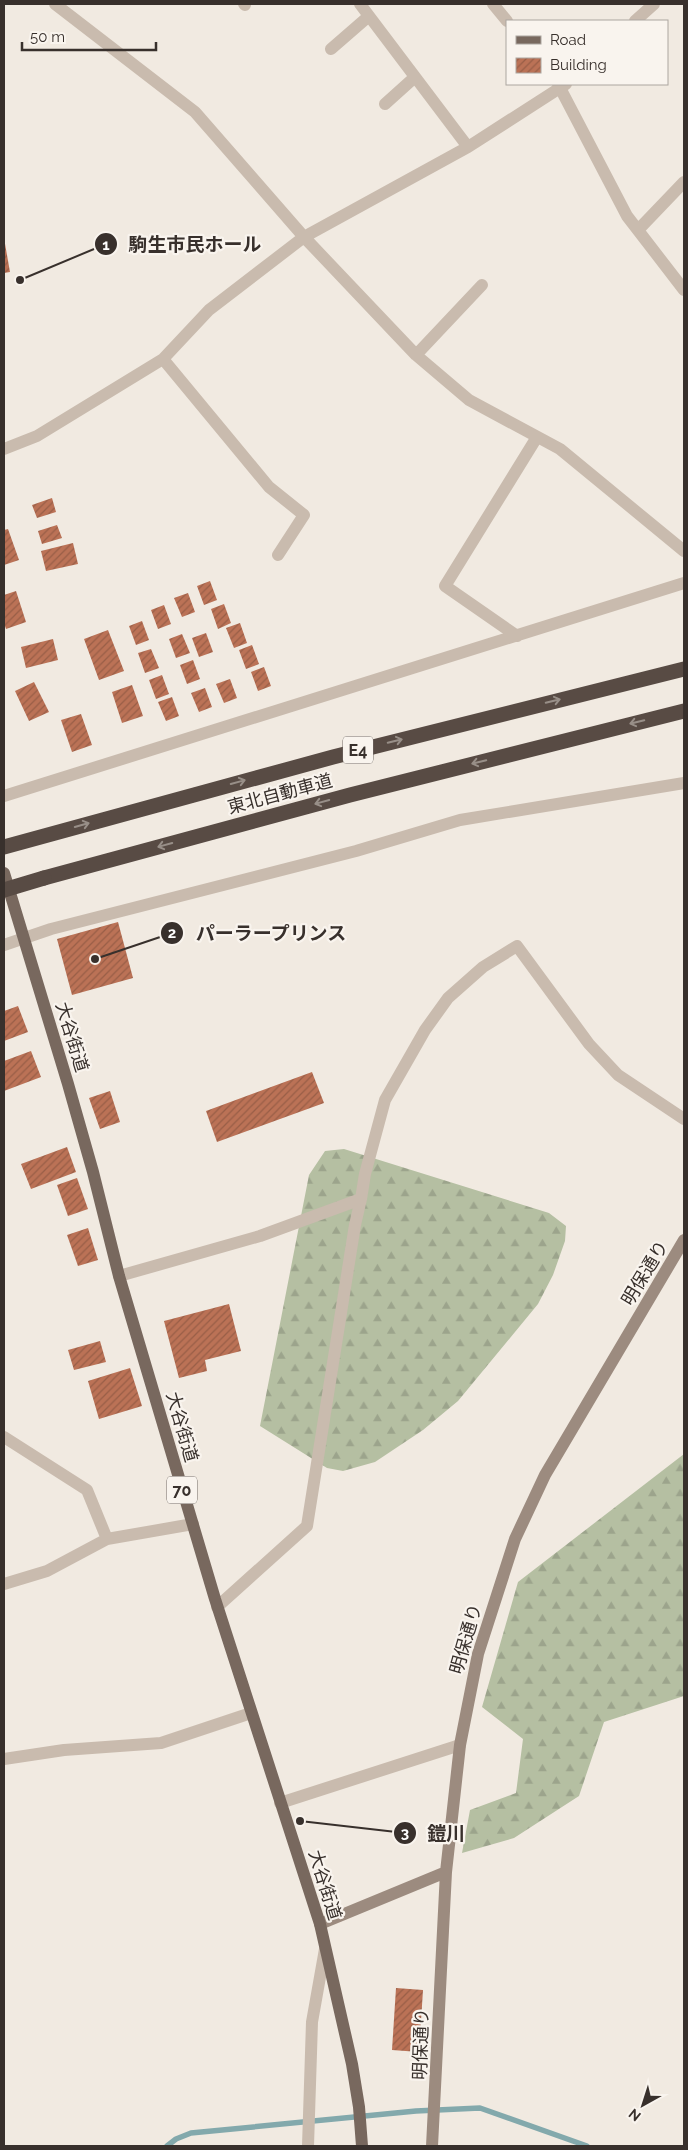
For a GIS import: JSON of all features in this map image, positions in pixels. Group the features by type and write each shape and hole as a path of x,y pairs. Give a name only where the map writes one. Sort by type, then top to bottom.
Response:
{"highway":[{"name":"東北自動車道","path":"4,847 333,757 684,669"},
{"name":"東北自動車道","path":"4,890 350,795 684,711"}],"main road":[{"name":"大谷街道","path":"4,873 93,1172 119,1276 217,1607 320,1924 352,2064 359,2107 362,2145"}],"street":[{"path":"55,4 195,112 304,237 416,355 469,400 560,449 684,551"},
{"path":"360,4 468,147"},
{"path":"493,4 506,20"},
{"path":"636,20 654,4"},
{"path":"331,49 369,16"},
{"path":"385,104 415,77"},
{"path":"4,449 37,436 163,359 209,310 304,237 468,147 562,85 627,216 684,290"},
{"path":"638,230 684,182"},
{"path":"416,355 482,285"},
{"path":"163,359 270,487 304,515 278,556"},
{"path":"517,636 445,586 537,437"},
{"path":"4,796 684,583"},
{"path":"4,945 51,929 356,851 460,820 684,783"},
{"path":"217,1607 307,1526 355,1225 365,1174 385,1100 425,1030 448,998 482,967 517,946 589,1044 618,1075 684,1119"},
{"path":"119,1276 260,1236 361,1199"},
{"name":"明保通り","path":"432,2146 446,1872 460,1745 478,1654 515,1540 545,1475 684,1240"},
{"path":"4,1437 87,1490 107,1539"},
{"path":"4,1584 47,1571 107,1539 193,1524"},
{"path":"4,1759 64,1750 161,1743 251,1713"},
{"path":"280,1803 460,1745"},
{"path":"320,1924 446,1872"},
{"path":"308,2146 312,2022 325,1949"}],"green space":[{"path":"344,1149 549,1213 566,1226 565,1241 553,1275 538,1304 458,1401 423,1430 375,1462 343,1471 327,1468 260,1426 309,1175 325,1151"},
{"path":"684,1454 684,1696 604,1722 579,1796 514,1838 462,1853 470,1810 516,1793 523,1739 482,1707 518,1582"}],"building":[{"path":"4,238 10,272 4,273"},
{"path":"52,498 56,512 37,518 32,505"},
{"path":"57,525 62,538 42,544 38,531"},
{"path":"8,529 19,560 4,565 4,530"},
{"path":"73,543 78,564 46,571 41,551"},
{"path":"210,581 217,600 204,605 197,586"},
{"path":"16,591 26,622 6,629 4,623 4,595"},
{"path":"188,593 195,612 182,617 174,598"},
{"path":"224,604 231,623 218,629 211,609"},
{"path":"164,605 171,624 158,629 151,610"},
{"path":"142,621 149,640 136,645 129,626"},
{"path":"240,623 247,643 234,648 226,628"},
{"path":"108,630 124,671 99,680 84,639"},
{"path":"206,633 213,652 199,657 192,638"},
{"path":"182,634 190,653 176,658 169,639"},
{"path":"53,639 58,660 26,668 21,647"},
{"path":"252,645 259,664 246,669 239,650"},
{"path":"151,649 159,668 145,673 138,653"},
{"path":"193,660 200,679 187,684 180,665"},
{"path":"264,667 271,686 258,691 251,672"},
{"path":"162,675 169,694 156,699 149,680"},
{"path":"230,679 237,698 224,703 216,684"},
{"path":"34,682 49,712 29,721 15,691"},
{"path":"132,685 143,716 122,723 112,692"},
{"path":"205,688 212,707 199,712 191,693"},
{"path":"172,697 179,716 166,721 158,702"},
{"path":"81,714 92,745 72,752 61,720"},
{"path":"118,922 133,978 72,995 57,939"},
{"path":"18,1006 28,1032 4,1041 4,1011"},
{"path":"31,1051 41,1077 4,1091 4,1061"},
{"path":"312,1072 324,1103 217,1142 206,1111"},
{"path":"110,1091 120,1122 100,1129 89,1098"},
{"path":"67,1147 76,1172 31,1189 21,1164"},
{"path":"77,1178 88,1209 68,1216 57,1185"},
{"path":"88,1228 98,1260 78,1266 67,1235"},
{"path":"229,1304 241,1351 205,1360 207,1371 179,1378 164,1321"},
{"path":"100,1341 106,1362 74,1370 68,1350"},
{"path":"130,1368 142,1406 99,1419 88,1381"},
{"path":"396,1988 423,1990 419,2052 392,2050"}],"waterway":[{"path":"167,2146 176,2139 191,2133 416,2111 480,2108 587,2146"}],"place":[{"name":"駒生市民ホール","path":"20,280"},
{"name":"パーラープリンス","path":"95,959"},
{"name":"鎧川","path":"300,1821"}]}
